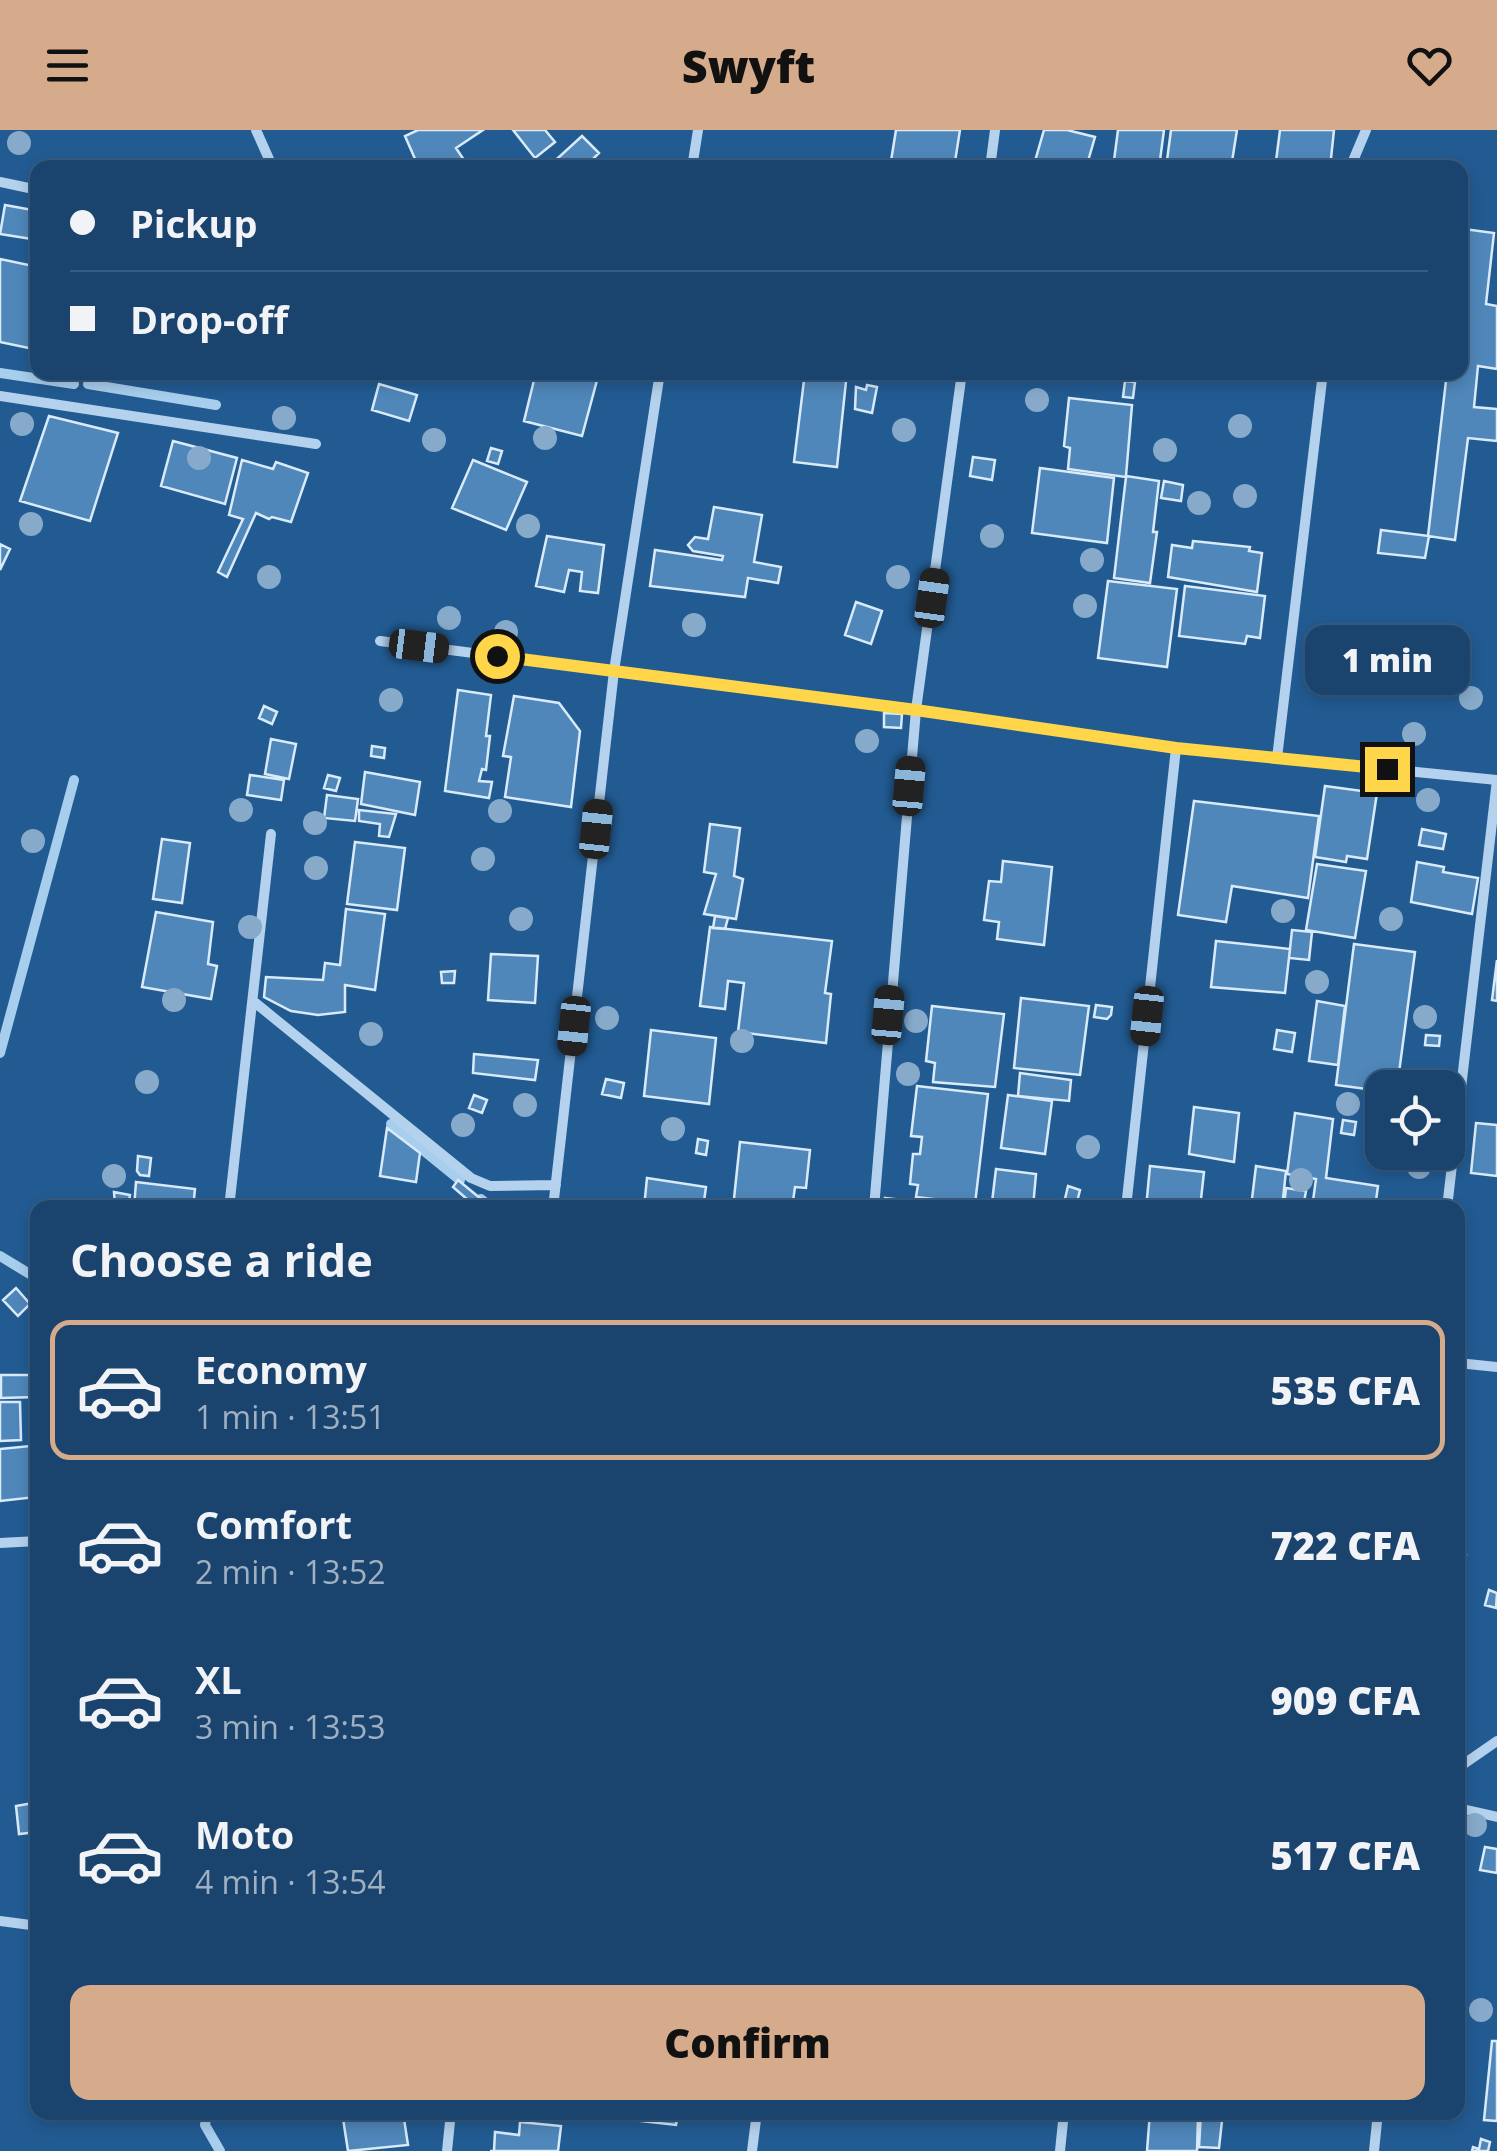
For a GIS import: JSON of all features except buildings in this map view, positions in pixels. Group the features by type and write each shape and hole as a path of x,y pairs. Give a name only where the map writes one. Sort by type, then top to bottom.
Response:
{"street":[{"path":"256,130 269,160"},
{"path":"693,160 698,130"},
{"path":"991,160 995,130"},
{"path":"1353,160 1366,130"},
{"path":"0,182 30,188"},
{"path":"555,1200 614,671 659,380"},
{"path":"875,1200 916,710 961,380"},
{"path":"1277,758 1321,380"},
{"path":"0,396 316,444"},
{"path":"380,641 916,710 1176,748 1497,780 1448,1200"},
{"path":"1127,1200 1176,748"},
{"path":"230,1200 271,834"},
{"path":"253,1001 470,1178 490,1186 556,1184"},
{"path":"1465,1364 1497,1367"},
{"path":"0,1543 30,1541"},
{"path":"1465,1763 1497,1740"},
{"path":"1465,1810 1497,1817"},
{"path":"0,1921 30,1925"},
{"path":"447,2151 450,2120"},
{"path":"752,2151 756,2120"},
{"path":"1060,2151 1063,2120"},
{"path":"1374,2151 1377,2120"}],"waterway":[{"path":"0,373 30,377"},
{"path":"47,380 74,384"},
{"path":"88,384 216,405"},
{"path":"0,1053 74,780"},
{"path":"391,1124 460,1180"},
{"path":"0,1256 30,1274"},
{"path":"206,2120 220,2151"}],"route":[{"path":"497,656 1176,748 1387,769"}]}
